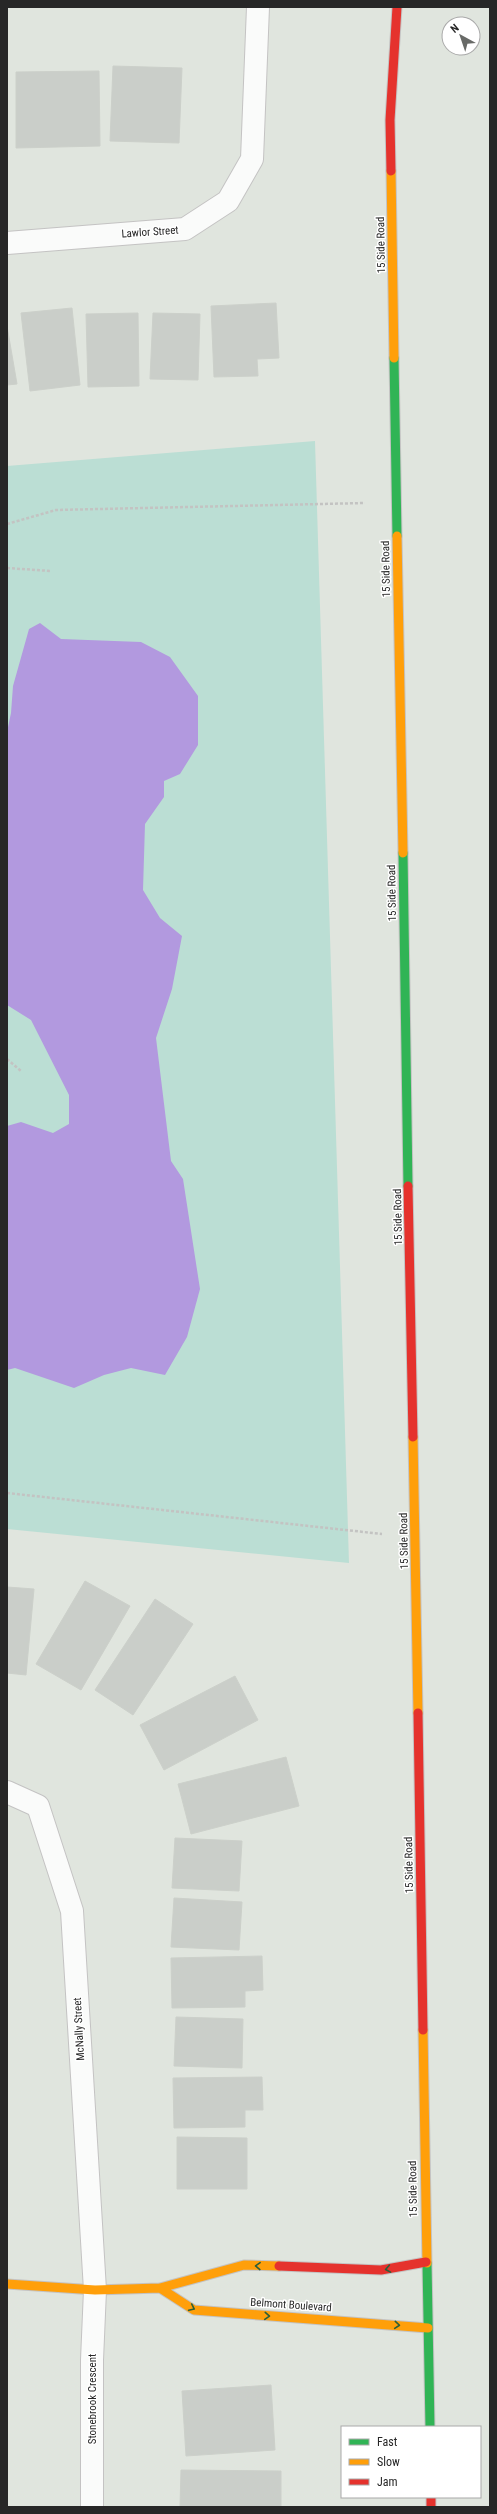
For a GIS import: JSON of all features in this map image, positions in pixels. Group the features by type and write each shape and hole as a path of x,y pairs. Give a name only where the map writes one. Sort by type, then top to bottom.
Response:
{"street":[{"name":"Lawlor Street","path":"7,243 185,229 228,201 252,159 258,7"},
{"name":"15 Side Road","path":"397,7 390,120 416,1538 426,2262 430,2426"},
{"name":"McNally Street","path":"7,1792 38,1806 72,1911 95,2290"},
{"path":"7,2284 95,2290 160,2288 244,2265 381,2270 426,2262"},
{"name":"Belmont Boulevard","path":"160,2288 194,2310 428,2328"},
{"name":"Stonebrook Crescent","path":"92,2507 92,2360 95,2290"}],"path":[{"path":"7,524 56,510 397,502"},
{"path":"7,568 51,571"},
{"path":"7,1059 21,1071"},
{"path":"7,1493 416,1538"}],"shaded area":[{"path":"315,441 349,1563 7,1529 7,466"},
{"path":"40,623 61,639 141,642 170,657 198,696 198,745 180,774 164,781 164,797 145,824 143,890 160,918 182,936 172,989 156,1038 171,1161 183,1179 200,1289 187,1337 165,1375 131,1368 104,1375 74,1388 15,1368 7,1370 7,1126 21,1122 53,1133 69,1124 69,1095 31,1020 7,1005 7,732 11,713 13,686 29,629"}],"building":[{"path":"113,66 182,68 179,143 110,141"},
{"path":"99,71 100,146 16,148 16,72"},
{"path":"276,303 279,358 257,359 258,376 214,377 211,306"},
{"path":"72,308 80,385 30,391 21,313"},
{"path":"138,313 139,386 88,387 86,314"},
{"path":"153,313 200,314 198,380 150,379"},
{"path":"7,326 17,384 7,385"},
{"path":"85,1581 130,1606 81,1690 36,1664"},
{"path":"7,1587 34,1589 26,1675 7,1673"},
{"path":"155,1599 193,1624 133,1715 95,1690"},
{"path":"235,1676 258,1720 164,1770 140,1725"},
{"path":"286,1757 299,1806 191,1834 178,1784"},
{"path":"175,1838 242,1841 239,1891 172,1888"},
{"path":"174,1898 242,1902 239,1950 171,1947"},
{"path":"262,1956 263,1990 245,1991 245,2007 172,2008 171,1958"},
{"path":"176,2017 243,2019 242,2068 174,2066"},
{"path":"262,2077 263,2110 245,2110 245,2127 174,2128 173,2078"},
{"path":"177,2137 247,2138 247,2189 177,2189"},
{"path":"271,2385 275,2450 186,2456 182,2391"},
{"path":"181,2470 281,2471 281,2507 180,2507"}],"traffic: fast":[{"path":"394,358 397,536"},
{"path":"403,853 408,1186"},
{"path":"427,2263 430,2426"}],"traffic: slow":[{"path":"391,171 394,358"},
{"path":"397,536 403,853"},
{"path":"413,1437 418,1713"},
{"path":"423,2030 427,2263"},
{"path":"7,2284 95,2290 160,2288 244,2265 279,2266"},
{"path":"160,2288 194,2310 428,2328"}],"traffic: jam":[{"path":"391,171 390,120 397,7"},
{"path":"408,1186 413,1437"},
{"path":"418,1713 423,2030"},
{"path":"279,2266 381,2270 426,2262"},
{"path":"431,2498 431,2507"}]}
